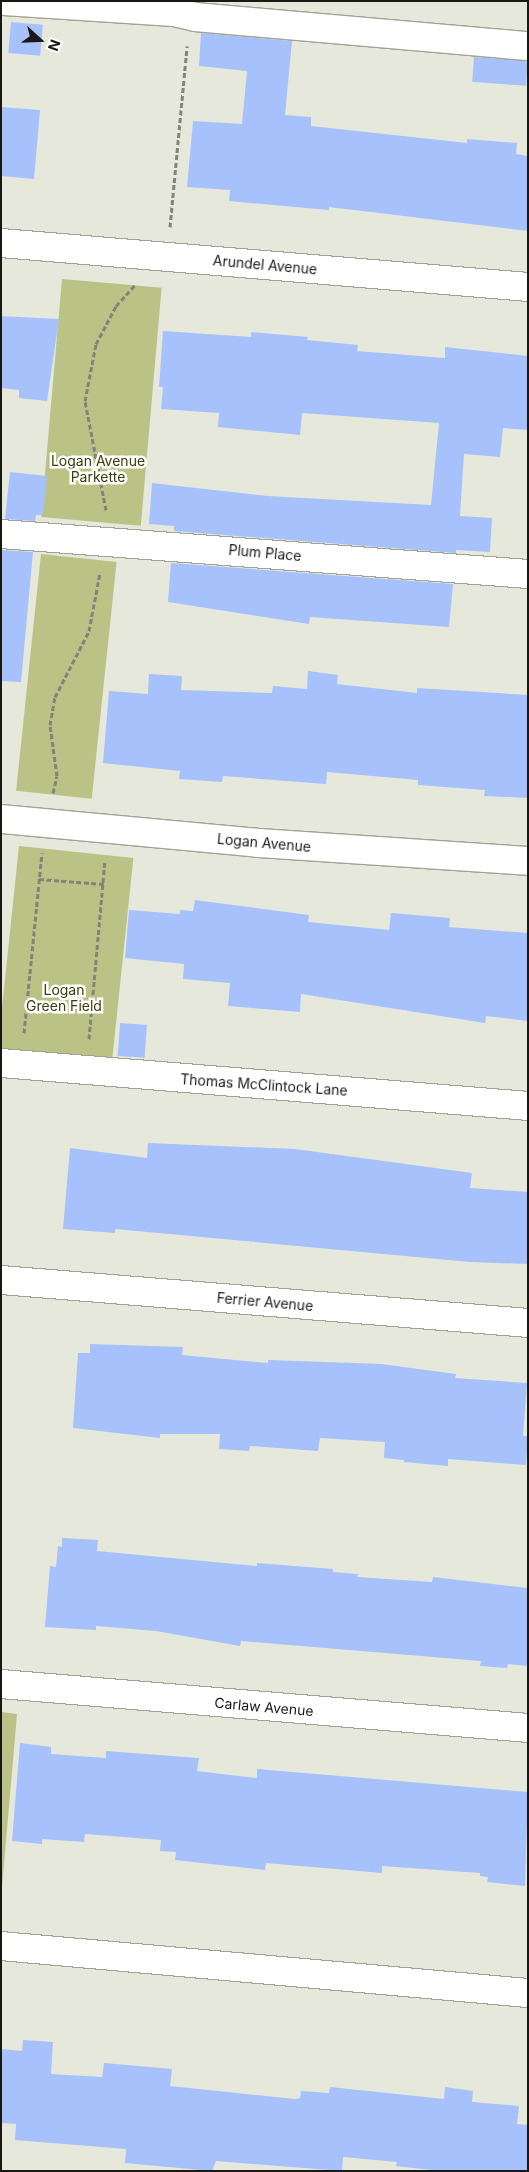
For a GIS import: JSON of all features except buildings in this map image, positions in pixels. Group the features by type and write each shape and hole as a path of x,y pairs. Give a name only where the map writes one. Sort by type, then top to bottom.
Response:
{"street":[{"path":"4,1 174,12 195,17 528,46"},
{"name":"Arundel Avenue","path":"1,244 528,287"},
{"name":"Plum Place","path":"1,534 528,574"},
{"name":"Logan Avenue","path":"1,819 258,843 528,861"},
{"name":"Thomas McClintock Lane","path":"1,1063 528,1106"},
{"name":"Ferrier Avenue","path":"1,1280 528,1323"},
{"name":"Carlaw Avenue","path":"1,1684 528,1728"},
{"path":"1,1946 528,1993"}],"path":[{"path":"169,236 189,28 195,17"},
{"path":"106,516 101,480 85,417 86,386 96,344 116,306 140,279"},
{"path":"52,798 57,776 50,725 54,706 89,631 101,569"},
{"path":"33,1037 24,1036 42,845"},
{"path":"79,1041 88,1042 106,858"},
{"path":"39,879 104,884"}],"green space":[{"name":"Logan Avenue Parkette","path":"62,279 162,288 141,526 41,517"},
{"path":"41,554 117,562 92,799 16,791"},
{"name":"Logan Green Field","path":"19,846 133,858 112,1063 1,1051 1,1017"},
{"path":"1,1712 17,1714 1,1899"}]}
